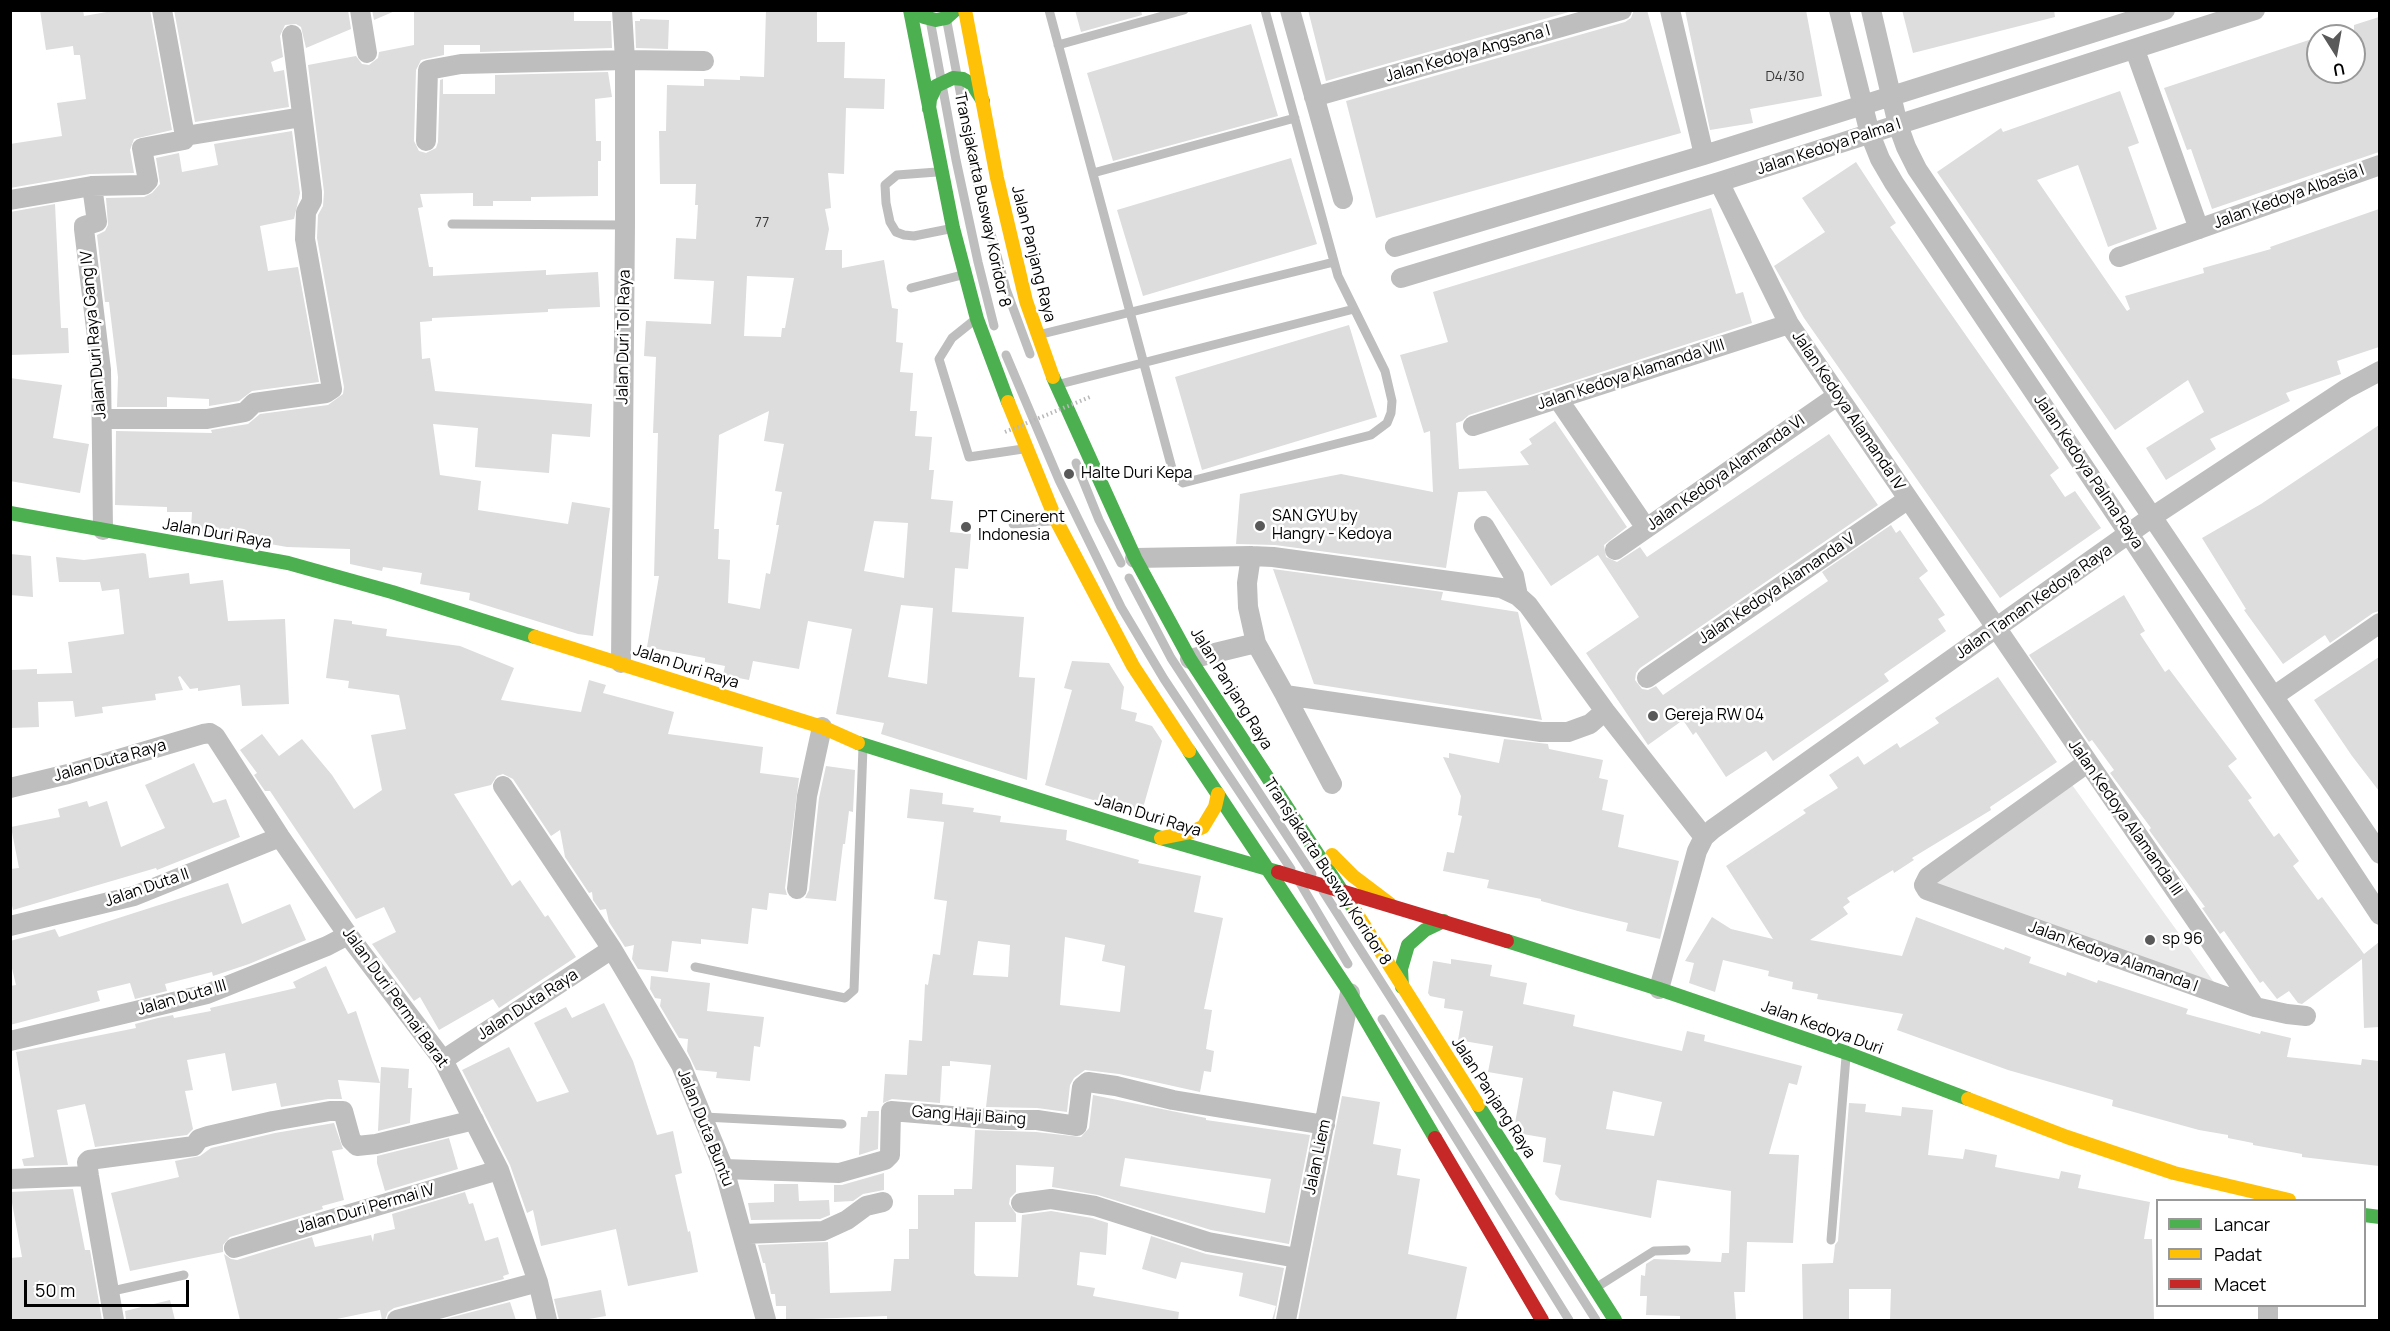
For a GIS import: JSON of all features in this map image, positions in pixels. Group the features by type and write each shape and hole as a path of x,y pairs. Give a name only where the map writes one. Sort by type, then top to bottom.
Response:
{"main road":[{"path":"910,10 953,228 977,318 1056,520 1085,580 1133,666 1350,993 1542,1320"},
{"path":"915,10 924,17 948,13"},
{"name":"Jalan Panjang Raya","path":"965,10 997,178 1023,291 1036,336 1135,558 1190,659 1342,890 1615,1320"},
{"path":"928,109 932,92 942,82 958,78 972,84 983,101"},
{"name":"Jalan Duri Raya","path":"10,513 288,564 404,596 822,727 863,744 1161,838 1342,890"},
{"path":"1161,838 1185,834 1203,827 1215,807 1218,794"},
{"path":"1286,807 1353,876 1390,904"},
{"name":"Jalan Kedoya Duri","path":"1342,890 1659,989 1847,1053 2067,1137 2163,1170 2276,1199"},
{"path":"1402,987 1401,969 1408,945 1425,930 1444,921"}],"street":[{"path":"10,200 92,186 147,184 142,148 181,142 185,136 162,10"},
{"path":"360,10 368,53"},
{"name":"Jalan Duri Tol Raya","path":"621,663 626,225 625,60 622,10"},
{"path":"1290,10 1343,199"},
{"name":"Jalan Kedoya Angsana I","path":"1314,97 1622,10"},
{"path":"1670,10 1704,156"},
{"name":"Jalan Kedoya Palma Raya","path":"1839,10 1870,134 1880,159 1894,183 2129,534 2379,915"},
{"name":"Jalan Kedoya Palma Raya","path":"1871,10 1898,125 1917,169 2379,853"},
{"name":"Jalan Kedoya Palma I","path":"1395,247 1704,156 2165,10"},
{"name":"Jalan Kedoya Palma I","path":"1401,278 1719,182 2255,10"},
{"path":"102,419 178,421 207,419 244,412 254,403 330,392 332,385 305,239 306,212 312,201 312,192 292,35"},
{"name":"Jalan Kedoya Albasia I","path":"2135,50 2199,229"},
{"path":"426,141 428,70 461,64 625,60 704,61"},
{"path":"185,136 302,117"},
{"name":"Jalan Kedoya Albasia I","path":"2119,257 2379,165"},
{"name":"Jalan Kedoya Alamanda IV","path":"1719,182 1789,324 1995,629"},
{"name":"Jalan Duri Raya Gang IV","path":"92,186 97,222 84,226 84,229 101,370 103,530"},
{"path":"1554,200 1563,230"},
{"name":"Jalan Kedoya Alamanda VIII","path":"1473,426 1789,324"},
{"name":"Jalan Taman Kedoya Raya","path":"1704,837 2152,517 2346,389 2379,371"},
{"name":"Jalan Kedoya Alamanda VI","path":"1615,550 1837,396"},
{"path":"1558,399 1646,528"},
{"name":"Jalan Kedoya Alamanda V","path":"1647,678 1908,500"},
{"path":"1484,526 1514,576 1518,596"},
{"path":"1135,558 1251,556 1501,588 1518,596 1528,605 1605,711 1704,837 1697,851 1659,989"},
{"path":"1251,556 1247,583 1256,643 1332,784"},
{"path":"2274,696 2379,623"},
{"name":"Jalan Kedoya Alamanda III","path":"1995,629 2255,1007"},
{"path":"1190,659 1256,643"},
{"path":"1285,695 1541,732 1568,732 1590,724 1605,711"},
{"path":"797,889 807,796 822,727"},
{"name":"Jalan Duta Raya","path":"10,788 210,733"},
{"name":"Jalan Duri Permai Barat","path":"210,733 220,741 280,837 348,935 444,1060 499,1170 538,1282 547,1320"},
{"name":"Jalan Kedoya Alamanda I","path":"2087,763 1928,877 1924,885 1931,892 2255,1007 2306,1016"},
{"name":"Jalan Duta Buntu","path":"503,786 612,949 681,1065 724,1169 766,1320"},
{"name":"Jalan Duta II","path":"10,926 134,896 280,837"},
{"name":"Jalan Duta III","path":"10,1041 207,994 327,946 348,935"},
{"name":"Jalan Duta Raya","path":"444,1060 612,949"},
{"name":"Jalan Liem","path":"1286,1320 1350,993"},
{"name":"Gang Haji Baing","path":"724,1169 839,1173 885,1160 890,1155 891,1111 1000,1120 1036,1120 1074,1126 1079,1123 1082,1087 1088,1082 1116,1086 1173,1100 1325,1125"},
{"path":"114,1320 89,1176 87,1162 89,1160 194,1146 200,1139 208,1136 330,1111 343,1112 351,1140 357,1146 376,1144 474,1120"},
{"name":"Jalan Duri Permai IV","path":"234,1248 499,1170"},
{"path":"10,1179 89,1176"},
{"path":"1021,1203 1051,1199 1095,1206 1208,1242 1297,1258"},
{"path":"743,1234 823,1231 846,1220 866,1206 883,1202"},
{"path":"398,1320 538,1282"},
{"path":"1524,1320 1527,1296"}],"lane":[{"path":"1049,10 1174,476 1179,482 1187,482 1371,435 1387,423 1391,413 1392,401 1385,371 1338,276 1265,10"},
{"path":"1058,45 1184,10"},
{"name":"Transjakarta Busway Koridor 8","path":"948,13 958,78 984,209 1006,290 1035,366"},
{"name":"Transjakarta Busway Koridor 8","path":"930,15 978,262 999,337"},
{"path":"1094,173 1295,118"},
{"path":"943,172 897,175 885,185 886,204 890,222 896,232 904,235 914,236 953,228"},
{"path":"452,224 626,225"},
{"path":"1036,336 1334,262"},
{"path":"911,288 965,274"},
{"path":"1056,385 1354,309"},
{"path":"977,318 952,338 939,358 969,458 1026,448"},
{"name":"Transjakarta Busway Koridor 8","path":"1003,348 1059,480 1121,607 1164,679 1296,877 1351,968"},
{"name":"Transjakarta Busway Koridor 8","path":"1070,452 1100,520 1171,658 1318,883 1596,1320"},
{"path":"1013,524 1056,520"},
{"path":"694,966 845,998 854,990 863,744"},
{"path":"1376,1008 1569,1320"},
{"path":"1831,1240 1847,1053"},
{"path":"703,1117 842,1124"},
{"path":"1595,1288 1654,1251 1686,1250"},
{"path":"108,1292 184,1275"}],"path":[{"path":"1005,432 1090,397"}],"shaded area":[{"path":"2070,782 2226,999 1919,888"}],"building":[{"path":"40,10 83,10 84,16 118,10 150,10 172,130 134,139 130,150 134,173 90,174 10,188 10,144 62,136 57,103 86,99 80,55 74,55 73,46 46,50"},
{"path":"174,10 348,10 351,29 306,48 301,27 296,24 285,25 280,36 283,57 271,62 274,72 284,70 289,107 195,122"},
{"path":"372,10 395,10 395,11 374,20"},
{"path":"414,10 574,10 574,21 611,21 612,48 480,52 480,45 444,45 444,55 421,60 416,70 414,141 419,151 426,153 436,148 438,142 440,80 443,79 443,94 495,94 495,75 608,72 612,97 595,99 596,141 601,141 601,161 598,161 598,196 531,197 531,201 493,201 493,206 473,206 473,193 420,194 423,207 418,208 429,267 433,267 433,276 546,270 546,275 598,272 600,307 432,318 432,321 420,322 422,359 430,358 435,391 592,404 590,437 552,434 549,473 475,467 478,428 433,424 440,475 481,481 478,510 568,524 572,502 610,508 593,636 578,634 469,600 470,593 420,584 422,573 383,567 382,571 350,564 350,549 287,547 191,530 192,512 167,512 167,507 115,505 116,431 212,433 211,430 248,424 260,414 328,405 343,394 344,387 317,238 318,215 323,206 324,192 308,65 356,56 362,64 369,65 378,58 379,52 414,45"},
{"path":"766,10 817,10 817,42 845,42 844,78 885,79 884,109 846,108 844,174 828,173 831,208 825,209 829,229 825,250 842,250 842,268 884,260 892,308 898,309 896,342 903,343 900,372 913,373 910,411 917,411 915,436 932,437 929,470 934,470 931,499 953,501 950,532 971,534 968,569 955,568 952,612 1024,617 1019,677 1035,678 1027,780 881,734 884,723 836,714 852,629 808,621 799,669 753,661 749,680 723,675 725,666 705,662 705,658 647,647 659,576 654,576 658,433 653,433 656,357 644,356 646,321 711,324 714,281 674,279 676,238 696,239 698,205 695,205 696,184 660,184 659,131 666,131 667,85 704,86 704,79 740,80 740,76 764,77","holes":["747,276 794,278 785,328 782,328 781,337 744,336","769,411 764,441 784,444 775,491 782,492 776,525 779,525 770,574 766,573 760,609 728,603 730,560 718,559 719,529 714,529 719,435","874,521 908,523 904,578 864,571","901,605 933,608 927,684 888,677"]},
{"path":"1075,10 1141,10 1142,15 1081,32"},
{"path":"1308,10 1576,10 1326,81"},
{"path":"1634,10 1647,10 1681,133 1376,218 1346,101 1625,22 1631,18"},
{"path":"1685,10 1806,10 1822,96 1750,109 1753,123 1710,130"},
{"path":"1902,10 2054,10 2055,17 1913,53"},
{"path":"2379,17 2379,152 2212,209 2191,149 2187,150 2164,88 2306,41 2306,84 2366,84 2366,24 2357,24"},
{"path":"640,19 669,20 668,49 636,48 635,21 640,21"},
{"path":"1251,24 1278,116 1113,161 1087,73"},
{"path":"2120,91 2139,143 2128,147 2157,229 2108,247 2078,165 2037,180 2127,311 2130,309 2125,296 2204,273 2203,268 2271,249 2270,247 2379,209 2379,347 2337,361 2341,374 2286,393 2290,401 2210,439 2216,449 2166,480 2146,448 2204,412 2188,380 2115,430 1937,172 2001,128 2003,132"},
{"path":"292,131 300,193 294,219 260,226 268,271 298,267 319,382 252,391 239,401 209,406 209,399 167,397 167,407 117,407 118,377 109,302 105,302 97,235 105,231 108,225 106,198 144,197 152,193 160,184 156,158 179,153 182,172 218,165 214,144"},
{"path":"1291,158 1317,244 1143,296 1117,210"},
{"path":"1856,162 1896,223 1890,227 2059,468 2050,475 2065,497 2075,491 2101,528 2000,598 1804,318 1774,266 1825,232 1802,198"},
{"path":"55,204 61,328 68,328 69,353 10,355 10,212"},
{"path":"1711,208 1736,294 1743,292 1752,323 1469,415 1456,423 1459,469 1529,465 1520,452 1532,444 1529,439 1555,421 1627,527 1604,545 1606,557 1617,562 1640,547 1647,557 1829,434 1878,505 1640,668 1635,680 1642,689 1648,690 1656,686 1663,695 1828,581 1822,572 1891,525 1896,533 1900,530 1928,571 1919,578 1945,615 1938,619 1946,631 1884,674 1889,681 1773,761 1766,751 1726,777 1696,732 1693,735 1683,720 1648,745 1586,653 1639,617 1598,555 1551,586 1486,491 1458,492 1446,568 1275,545 1236,544 1240,494 1341,474 1433,492 1430,431 1424,433 1400,355 1448,342 1433,292"},
{"path":"1349,325 1377,417 1202,470 1175,377"},
{"path":"10,378 62,385 53,438 89,444 80,493 10,481"},
{"path":"2379,425 2379,611 2330,643 2325,635 2283,664 2244,610 2246,609 2202,538 2261,504"},
{"path":"10,554 31,556 33,597 10,595"},
{"path":"146,554 149,578 189,573 190,584 223,580 228,621 285,619 289,704 242,706 240,685 198,691 198,688 190,689 180,676 178,677 183,690 155,694 156,700 102,707 103,713 75,717 73,701 38,702 39,727 10,728 10,670 37,669 37,674 72,673 68,642 124,634 119,589 102,591 100,582 59,582 56,557 84,560"},
{"path":"1273,569 1443,592 1441,600 1518,612 1542,720 1314,684"},
{"path":"2124,595 2145,631 2140,634 2165,672 2169,669 2237,759 2228,766 2252,798 2248,800 2274,837 2279,833 2299,861 2293,866 2318,900 2322,897 2364,954 2379,942 2379,1027 2364,1028 2362,959 2302,1004 2298,1003 2289,991 2277,999 2263,981 2260,983 2224,931 2220,934 2202,908 2205,907 2110,773 2114,770 2092,740 2089,742 2029,655"},
{"path":"334,619 387,629 386,636 460,646 514,668 501,700 581,712 589,680 606,685 603,693 674,712 668,734 763,747 760,773 799,778 785,888 787,895 769,893 767,910 752,908 748,944 701,939 701,944 672,941 668,972 638,969 632,959 634,945 625,947 609,922 606,909 600,910 593,900 592,892 589,893 565,857 560,830 551,836 513,779 503,774 497,776 491,785 454,794 512,886 520,880 545,917 548,915 576,957 499,1008 493,999 439,1030 420,997 414,1001 372,944 396,932 384,907 356,919 270,791 265,791 258,781 254,775 257,773 240,750 262,734 279,756 302,739 332,775 354,809 382,790 371,735 406,729 399,695 348,688 349,681 326,678"},
{"path":"2379,657 2379,791 2314,700"},
{"path":"1072,661 1109,663 1124,687 1121,709 1137,713 1135,721 1152,726 1162,741 1141,815 1045,785 1072,690 1064,688"},
{"path":"1998,677 2057,762 1990,807 1991,810 1912,858 1914,860 1894,873 1893,870 1847,898 1850,902 1843,907 1848,914 1810,940 1902,956 1916,917 2004,950 2005,947 2031,957 2029,963 2066,976 2067,972 2097,983 2098,980 2188,1009 2186,1014 2260,1034 2261,1031 2291,1038 2287,1057 2361,1065 2362,1059 2379,1061 2379,1166 2302,1157 2302,1154 2253,1145 2253,1143 2228,1138 2228,1135 2199,1130 2112,1106 2113,1100 2008,1070 1897,1030 1903,1014 1817,999 1818,994 1792,989 1793,982 1768,976 1769,971 1723,960 1715,992 1689,983 1694,963 1685,961 1712,917 1731,929 1773,939 1726,866 1806,813 1803,810 1838,788 1829,775 1858,756 1864,765 1897,743 1900,748 1939,723 1935,718"},
{"path":"1504,739 1548,744 1549,749 1603,760 1599,778 1608,780 1602,810 1624,815 1618,847 1679,861 1660,939 1626,931 1628,923 1541,901 1541,899 1487,888 1489,880 1443,871 1447,852 1454,853 1462,816 1458,815 1461,796 1443,757 1449,758 1449,753 1499,763"},
{"path":"194,763 213,803 226,799 240,837 157,870 156,868 13,910 10,897 10,869 19,868 11,827 60,817 58,809 87,801 89,807 107,801 121,847 165,828 145,785"},
{"path":"826,766 855,770 853,812 849,811 836,901 805,898 809,890 819,798"},
{"path":"910,789 943,793 942,804 974,808 973,812 1001,816 1000,822 1067,830 1066,840 1139,860 1138,863 1201,876 1194,912 1223,918 1204,1009 1212,1010 1206,1049 1214,1051 1211,1072 1204,1071 1200,1092 1119,1074 1085,1070 1074,1078 1070,1085 1067,1112 1037,1108 986,1107 991,1065 950,1061 950,1066 942,1066 940,1103 892,1099 883,1103 885,1074 907,1075 909,1040 922,1041 925,984 928,985 933,954 940,955 947,901 934,899 944,822 907,818","holes":["1065,937 1105,945 1102,961 1125,966 1120,1012 1060,1005","978,941 1010,945 1008,977 973,975"]},
{"path":"228,883 242,924 290,904 306,940 249,964 213,976 212,972 165,984 167,991 135,999 130,983 97,991 100,1001 10,1025 10,986 16,985 10,960 10,941 55,929 59,937"},
{"path":"1451,959 1492,965 1490,976 1527,983 1523,1004 1575,1015 1573,1026 1682,1051 1687,1031 1705,1035 1704,1041 1802,1066 1797,1085 1789,1083 1769,1154 1799,1155 1793,1243 1747,1242 1745,1292 1734,1292 1736,1320 1680,1320 1680,1316 1646,1315 1647,1296 1640,1296 1641,1275 1645,1276 1646,1264 1654,1259 1721,1262 1722,1253 1729,1253 1731,1191 1657,1180 1651,1218 1560,1200 1555,1194 1561,1165 1543,1162 1546,1138 1517,1133 1514,1129 1523,1078 1488,1072 1493,1046 1458,1040 1463,1011 1444,1008 1445,999 1430,996 1428,993 1433,961 1451,964","holes":["1613,1091 1662,1102 1654,1136 1606,1129"]},
{"path":"326,966 348,1014 356,1011 380,1083 338,1080 342,1099 328,1099 281,1107 276,1083 232,1091 225,1053 187,1060 193,1090 185,1091 193,1129 187,1135 95,1147 85,1104 57,1110 68,1165 24,1166 22,1159 34,1157 16,1052 136,1028 135,1024 158,1018 173,1015 174,1018 211,1011 210,1008 296,988 293,982"},
{"path":"651,976 710,983 707,1011 764,1017 760,1047 754,1046 750,1081 716,1078 717,1072 696,1070 687,1051 688,1039 679,1038 660,1006 661,999 655,998 650,989"},
{"path":"604,1003 633,1061 657,1135 673,1131 682,1173 675,1175 698,1272 628,1286 616,1229 541,1246 533,1210 527,1213 510,1165 462,1070 509,1047 537,1102 569,1092 534,1023 566,1007 572,1018"},
{"path":"381,1067 409,1069 408,1088 412,1088 410,1123 378,1131"},
{"path":"1093,1095 1206,1118 1206,1120 1310,1135 1289,1244 1211,1230 1098,1195 1052,1187 1054,1167 1016,1165 1016,1192 1010,1198 1009,1204 1016,1214 1016,1222 975,1222 974,1273 976,1276 1018,1277 1022,1215 1051,1211 1092,1218 1108,1223 1106,1255 1080,1252 1077,1285 1095,1288 1093,1296 1179,1312 1178,1320 887,1320 887,1316 786,1320 786,1306 776,1306 775,1294 771,1294 765,1263 763,1263 758,1245 828,1242 830,1293 891,1291 894,1259 909,1259 909,1229 918,1229 918,1195 954,1195 954,1189 972,1189 975,1130 1036,1132 1081,1137 1089,1128","holes":["1125,1158 1271,1179 1265,1213 1120,1186"]},
{"path":"1342,1096 1380,1102 1373,1144 1401,1149 1397,1175 1420,1179 1408,1254 1467,1267 1456,1320 1298,1320"},
{"path":"1849,1103 1866,1104 1865,1112 1901,1116 1902,1107 1933,1110 1928,1155 1963,1159 1965,1149 1997,1155 1995,1167 2059,1179 2061,1171 2081,1175 2078,1188 2150,1202 2144,1239 2152,1239 2154,1320 1890,1320 1891,1289 1849,1289 1849,1320 1803,1320 1802,1264 1833,1263 1835,1245 1838,1241"},
{"path":"868,1111 879,1111 878,1149 859,1155 861,1117 867,1117"},
{"path":"334,1123 343,1149 332,1151 344,1200 322,1206 323,1209 230,1237 223,1245 223,1252 130,1271 111,1193 179,1177 175,1161 200,1156 211,1148 275,1133"},
{"path":"449,1138 458,1169 385,1191 377,1156"},
{"path":"884,1173 884,1190 863,1194 853,1201 834,1202 834,1185 842,1185"},
{"path":"774,1184 798,1184 799,1201 829,1200 830,1215 820,1219 751,1220 748,1203 774,1202"},
{"path":"73,1189 85,1250 90,1250 102,1320 10,1320 10,1258 22,1257 10,1192"},
{"path":"465,1192 469,1204 473,1203 485,1241 498,1237 509,1274 503,1276 504,1279 394,1308 388,1312 385,1320 382,1320 380,1310 332,1320 240,1320 224,1254 237,1260 312,1237 315,1247 371,1235 373,1242 374,1234 395,1229 392,1214"},
{"path":"1151,1236 1206,1254 1284,1268 1274,1320 1272,1320 1276,1306 1239,1296 1243,1273 1181,1262 1176,1279 1142,1269"},
{"path":"601,1290 606,1316 583,1320 559,1320 554,1299"},
{"path":"170,1300 175,1320 126,1320 125,1311"},
{"path":"510,1302 516,1320 441,1320"}],"traffic: fast":[{"path":"910,10 953,228 977,319 1008,402"},
{"path":"915,10 924,17 936,20 946,18 955,10"},
{"path":"929,109 930,99 936,86 953,78 963,79 972,84 983,101"},
{"path":"1053,377 1135,558 1190,659 1355,911"},
{"path":"10,513 288,563 392,592 535,637"},
{"path":"858,743 1161,838 1278,872"},
{"path":"1189,751 1350,993 1435,1138"},
{"path":"1402,987 1401,969 1408,945 1425,930 1444,921"},
{"path":"1507,941 1659,989 1847,1053 1968,1099"},
{"path":"1478,1105 1615,1320"},
{"path":"2366,1215 2380,1217"}],"traffic: slow":[{"path":"965,10 997,178 1026,301 1053,377"},
{"path":"1008,402 1056,520 1133,666 1189,751"},
{"path":"535,637 822,727 858,743"},
{"path":"1161,838 1203,827 1215,807 1218,794"},
{"path":"1332,855 1353,876 1390,904"},
{"path":"1355,911 1478,1105"},
{"path":"1968,1099 2067,1137 2174,1173 2285,1199"}],"traffic: jam":[{"path":"1278,872 1507,941"},
{"path":"1435,1138 1542,1320"}],"place":[{"name":"Halte Duri Kepa","path":"1069,474"},
{"name":"SAN GYU by Hangry - Kedoya","path":"1260,526"},
{"name":"PT Cinerent Indonesia","path":"966,527"},
{"name":"Gereja RW 04","path":"1653,716"},
{"name":"sp 96","path":"2150,940"}]}
